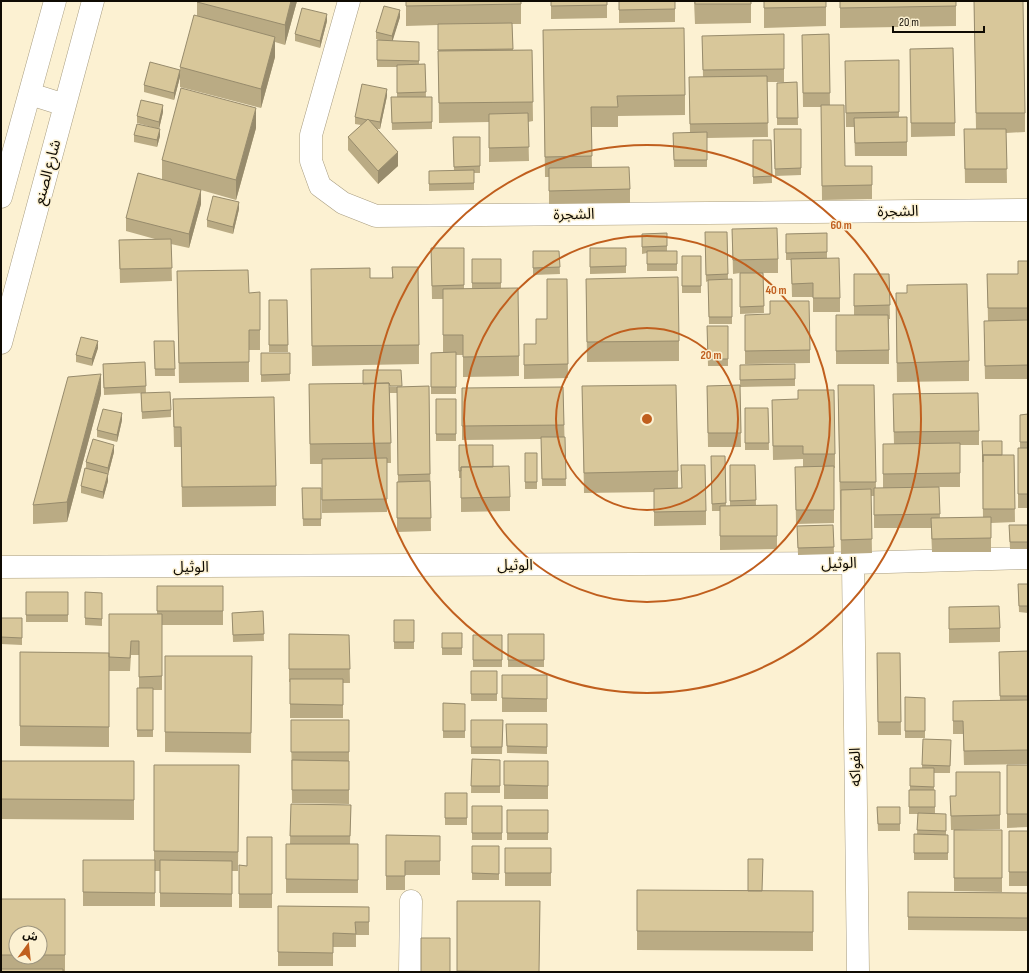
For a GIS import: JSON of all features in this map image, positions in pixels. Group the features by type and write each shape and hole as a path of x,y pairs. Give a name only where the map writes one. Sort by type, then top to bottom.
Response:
{"street":[{"path":"1,197 55,1"},
{"name":"شارع الصنع","path":"1,342 92,1"},
{"name":"الشجرة","path":"349,1 311,135 311,161 320,186 343,203 376,216 1028,210"},
{"path":"30,94 65,105"},
{"name":"الوثيل","path":"1,567 853,563 1028,558"},
{"name":"الفواكه","path":"853,563 858,972"},
{"path":"410,972 411,901"}],"building":[{"path":"291,1 285,25 197,2"},
{"path":"406,1 521,1 521,4 406,6"},
{"path":"551,1 607,1 607,5 551,6"},
{"path":"619,1 675,1 675,9 619,10"},
{"path":"695,1 751,1 751,4 695,4"},
{"path":"764,1 826,1 826,7 764,8"},
{"path":"840,1 956,1 956,6 840,8"},
{"path":"974,1 1023,1 1025,113 976,113"},
{"path":"384,6 400,10 392,36 376,32"},
{"path":"302,8 327,14 320,41 295,34"},
{"path":"194,15 275,37 261,89 180,67"},
{"path":"512,23 513,49 438,50 438,24"},
{"path":"684,28 685,95 617,96 618,107 591,107 592,156 545,157 543,30"},
{"path":"784,34 784,69 703,70 702,36"},
{"path":"829,34 830,93 803,93 802,35"},
{"path":"377,40 419,42 419,61 377,60"},
{"path":"953,48 955,123 911,123 910,49"},
{"path":"532,50 533,102 439,103 438,51"},
{"path":"899,60 899,112 846,113 845,61"},
{"path":"150,62 180,70 174,93 144,85"},
{"path":"425,64 426,92 397,93 397,65"},
{"path":"767,76 768,123 690,124 689,77"},
{"path":"797,82 798,118 777,118 777,83"},
{"path":"362,84 387,89 380,122 355,117"},
{"path":"181,88 256,108 236,180 162,160"},
{"path":"391,97 432,97 432,122 392,123"},
{"path":"141,100 163,105 159,122 137,116"},
{"path":"821,105 844,105 845,166 872,166 872,185 822,186"},
{"path":"528,113 529,147 489,148 489,114"},
{"path":"907,117 907,142 855,143 854,118"},
{"path":"368,119 398,152 378,171 348,137"},
{"path":"137,124 160,129 157,140 134,135"},
{"path":"774,129 801,129 801,168 775,169"},
{"path":"964,129 1006,129 1007,169 965,169"},
{"path":"707,132 707,160 674,160 673,133"},
{"path":"453,137 480,137 480,166 454,167"},
{"path":"753,140 771,140 772,176 753,177"},
{"path":"629,167 630,189 549,191 549,168"},
{"path":"474,170 474,183 429,184 429,171"},
{"path":"138,173 201,190 189,234 126,218"},
{"path":"213,196 239,202 233,227 207,220"},
{"path":"777,228 778,259 733,260 732,229"},
{"path":"705,232 727,232 728,274 706,275"},
{"path":"667,233 667,246 642,247 642,234"},
{"path":"827,233 827,252 786,253 786,234"},
{"path":"171,239 172,268 120,269 119,240"},
{"path":"431,248 464,248 464,285 432,286"},
{"path":"590,248 626,248 626,266 590,267"},
{"path":"533,251 559,251 560,267 533,268"},
{"path":"647,251 677,251 677,264 647,264"},
{"path":"682,256 701,256 701,286 682,286"},
{"path":"839,258 840,298 813,298 813,283 792,284 791,259"},
{"path":"472,259 501,259 501,283 472,283"},
{"path":"1018,261 1028,261 1028,308 988,308 987,274 1018,274"},
{"path":"392,267 418,267 419,345 312,346 311,269 370,268 370,278 393,278"},
{"path":"248,270 249,293 260,292 260,330 249,330 249,362 179,363 177,271"},
{"path":"740,273 763,273 764,306 740,307"},
{"path":"854,274 889,274 890,305 854,306"},
{"path":"678,277 679,341 587,342 586,279"},
{"path":"547,279 567,279 568,364 524,365 524,344 536,344 536,319 547,319"},
{"path":"732,279 732,317 709,317 708,280"},
{"path":"967,284 969,361 897,363 896,293 907,293 907,285"},
{"path":"518,288 519,356 463,357 463,335 443,335 443,289"},
{"path":"269,300 287,300 288,345 269,345"},
{"path":"770,301 809,301 810,350 745,351 745,315 770,314"},
{"path":"836,315 888,315 889,350 836,351"},
{"path":"1028,320 1028,365 985,366 984,321"},
{"path":"707,326 728,326 728,359 708,359"},
{"path":"81,337 98,341 92,359 76,355"},
{"path":"154,341 174,341 175,369 155,369"},
{"path":"456,352 456,387 431,387 431,353"},
{"path":"261,353 290,353 290,374 261,375"},
{"path":"145,362 146,386 104,388 103,364"},
{"path":"795,364 795,379 740,380 740,365"},
{"path":"363,370 401,370 402,386 390,386 389,383 363,384"},
{"path":"101,374 67,502 33,505 68,377"},
{"path":"389,383 391,443 310,444 309,384"},
{"path":"676,385 678,471 584,473 582,386"},
{"path":"740,385 741,433 708,433 707,386"},
{"path":"838,385 874,385 876,482 840,482"},
{"path":"429,386 430,474 398,475 397,387"},
{"path":"563,387 564,425 462,426 462,388"},
{"path":"798,390 834,390 835,454 803,454 803,446 773,446 772,400 798,399"},
{"path":"170,392 171,410 142,412 141,393"},
{"path":"978,393 979,431 894,432 893,394"},
{"path":"274,397 276,486 182,487 181,427 174,427 173,399"},
{"path":"436,399 456,399 456,434 436,434"},
{"path":"745,408 768,408 769,443 745,443"},
{"path":"103,409 122,413 117,435 97,430"},
{"path":"1028,414 1028,442 1020,442 1020,415"},
{"path":"541,437 565,437 566,479 542,479"},
{"path":"93,439 114,445 108,468 86,462"},
{"path":"982,441 1002,441 1002,455 983,455 983,462"},
{"path":"960,443 960,473 883,474 883,444"},
{"path":"459,445 493,445 493,467 461,467 461,471 459,471"},
{"path":"1018,448 1028,448 1028,494 1018,494"},
{"path":"525,453 537,453 537,482 525,482"},
{"path":"983,455 1014,455 1015,509 983,509"},
{"path":"711,456 725,456 726,503 712,504"},
{"path":"387,458 387,499 322,500 322,459"},
{"path":"681,465 705,465 706,511 654,512 654,489 682,488"},
{"path":"730,465 755,465 756,500 730,501"},
{"path":"509,466 510,497 461,498 461,467"},
{"path":"834,466 834,510 796,510 795,467"},
{"path":"85,468 108,474 103,492 81,486"},
{"path":"430,481 431,518 397,518 397,482"},
{"path":"939,487 940,514 874,515 874,488"},
{"path":"302,488 321,488 321,519 303,519"},
{"path":"871,489 872,539 841,540 841,490"},
{"path":"777,505 777,536 720,536 720,506"},
{"path":"991,517 991,538 932,539 931,518"},
{"path":"833,525 834,547 798,548 797,526"},
{"path":"1009,525 1028,525 1028,542 1010,542"},
{"path":"1018,584 1028,584 1028,606 1019,606"},
{"path":"157,586 223,586 223,611 157,611"},
{"path":"26,592 68,592 68,615 26,615"},
{"path":"85,592 102,593 102,619 85,618"},
{"path":"999,606 1000,628 949,629 949,607"},
{"path":"263,611 264,634 233,635 232,613"},
{"path":"109,614 162,614 162,676 139,677 139,641 131,641 130,658 109,657"},
{"path":"1,618 22,618 22,638 1,637"},
{"path":"394,620 414,620 414,642 394,642"},
{"path":"442,633 462,633 462,648 442,648"},
{"path":"289,634 349,635 350,669 289,669"},
{"path":"508,634 544,634 544,660 508,660"},
{"path":"473,635 502,635 502,660 473,660"},
{"path":"1028,651 1028,696 1000,696 999,652"},
{"path":"20,652 109,653 109,727 20,726"},
{"path":"877,653 900,653 901,722 878,722"},
{"path":"165,656 252,656 251,733 165,732"},
{"path":"471,671 497,671 497,694 471,694"},
{"path":"502,675 547,675 547,699 502,698"},
{"path":"290,679 343,679 343,705 290,704"},
{"path":"137,688 153,688 153,730 137,730"},
{"path":"905,697 925,698 925,731 905,731"},
{"path":"1028,700 1028,750 964,751 963,721 953,721 953,701"},
{"path":"443,703 465,704 465,731 443,731"},
{"path":"291,720 349,720 349,752 291,752"},
{"path":"471,720 503,720 502,747 471,747"},
{"path":"506,724 547,724 547,747 507,746"},
{"path":"923,739 951,740 950,766 922,765"},
{"path":"472,759 500,760 500,786 471,786"},
{"path":"292,760 349,761 349,790 292,790"},
{"path":"1,761 134,761 134,800 1,799"},
{"path":"504,761 548,761 548,786 504,785"},
{"path":"154,765 239,765 238,852 154,851"},
{"path":"1007,765 1028,765 1028,814 1007,814"},
{"path":"910,768 934,768 934,787 910,786"},
{"path":"956,772 1000,772 1000,815 951,816 950,796 956,796"},
{"path":"909,790 935,790 935,807 909,807"},
{"path":"445,793 467,793 467,818 445,818"},
{"path":"291,804 351,805 350,836 290,836"},
{"path":"472,806 502,806 502,833 472,833"},
{"path":"877,807 900,807 900,824 878,824"},
{"path":"507,810 548,810 548,833 507,833"},
{"path":"918,813 946,814 946,831 917,830"},
{"path":"954,830 1002,830 1002,878 954,878"},
{"path":"1009,831 1028,831 1028,872 1009,872"},
{"path":"914,834 948,835 948,853 914,853"},
{"path":"386,835 440,836 440,861 405,861 405,876 386,876"},
{"path":"247,837 272,837 272,894 239,894 239,865 247,866"},
{"path":"286,844 358,844 358,880 286,879"},
{"path":"472,846 499,846 499,874 472,873"},
{"path":"505,848 551,848 551,873 505,873"},
{"path":"748,859 763,859 762,891 748,891"},
{"path":"83,860 155,860 155,893 83,892"},
{"path":"160,860 232,861 232,894 160,893"},
{"path":"637,890 813,891 813,932 637,931"},
{"path":"908,892 1028,893 1028,918 908,917"},
{"path":"1,899 65,899 65,955 48,955 48,925 8,925 8,955 1,955"},
{"path":"457,901 540,901 539,972 457,971"},
{"path":"278,906 369,907 369,922 355,922 356,934 333,933 333,953 278,952"},
{"path":"421,938 450,938 450,972 421,972"},
{"path":"1,969 63,969 63,972 1,972"}]}
